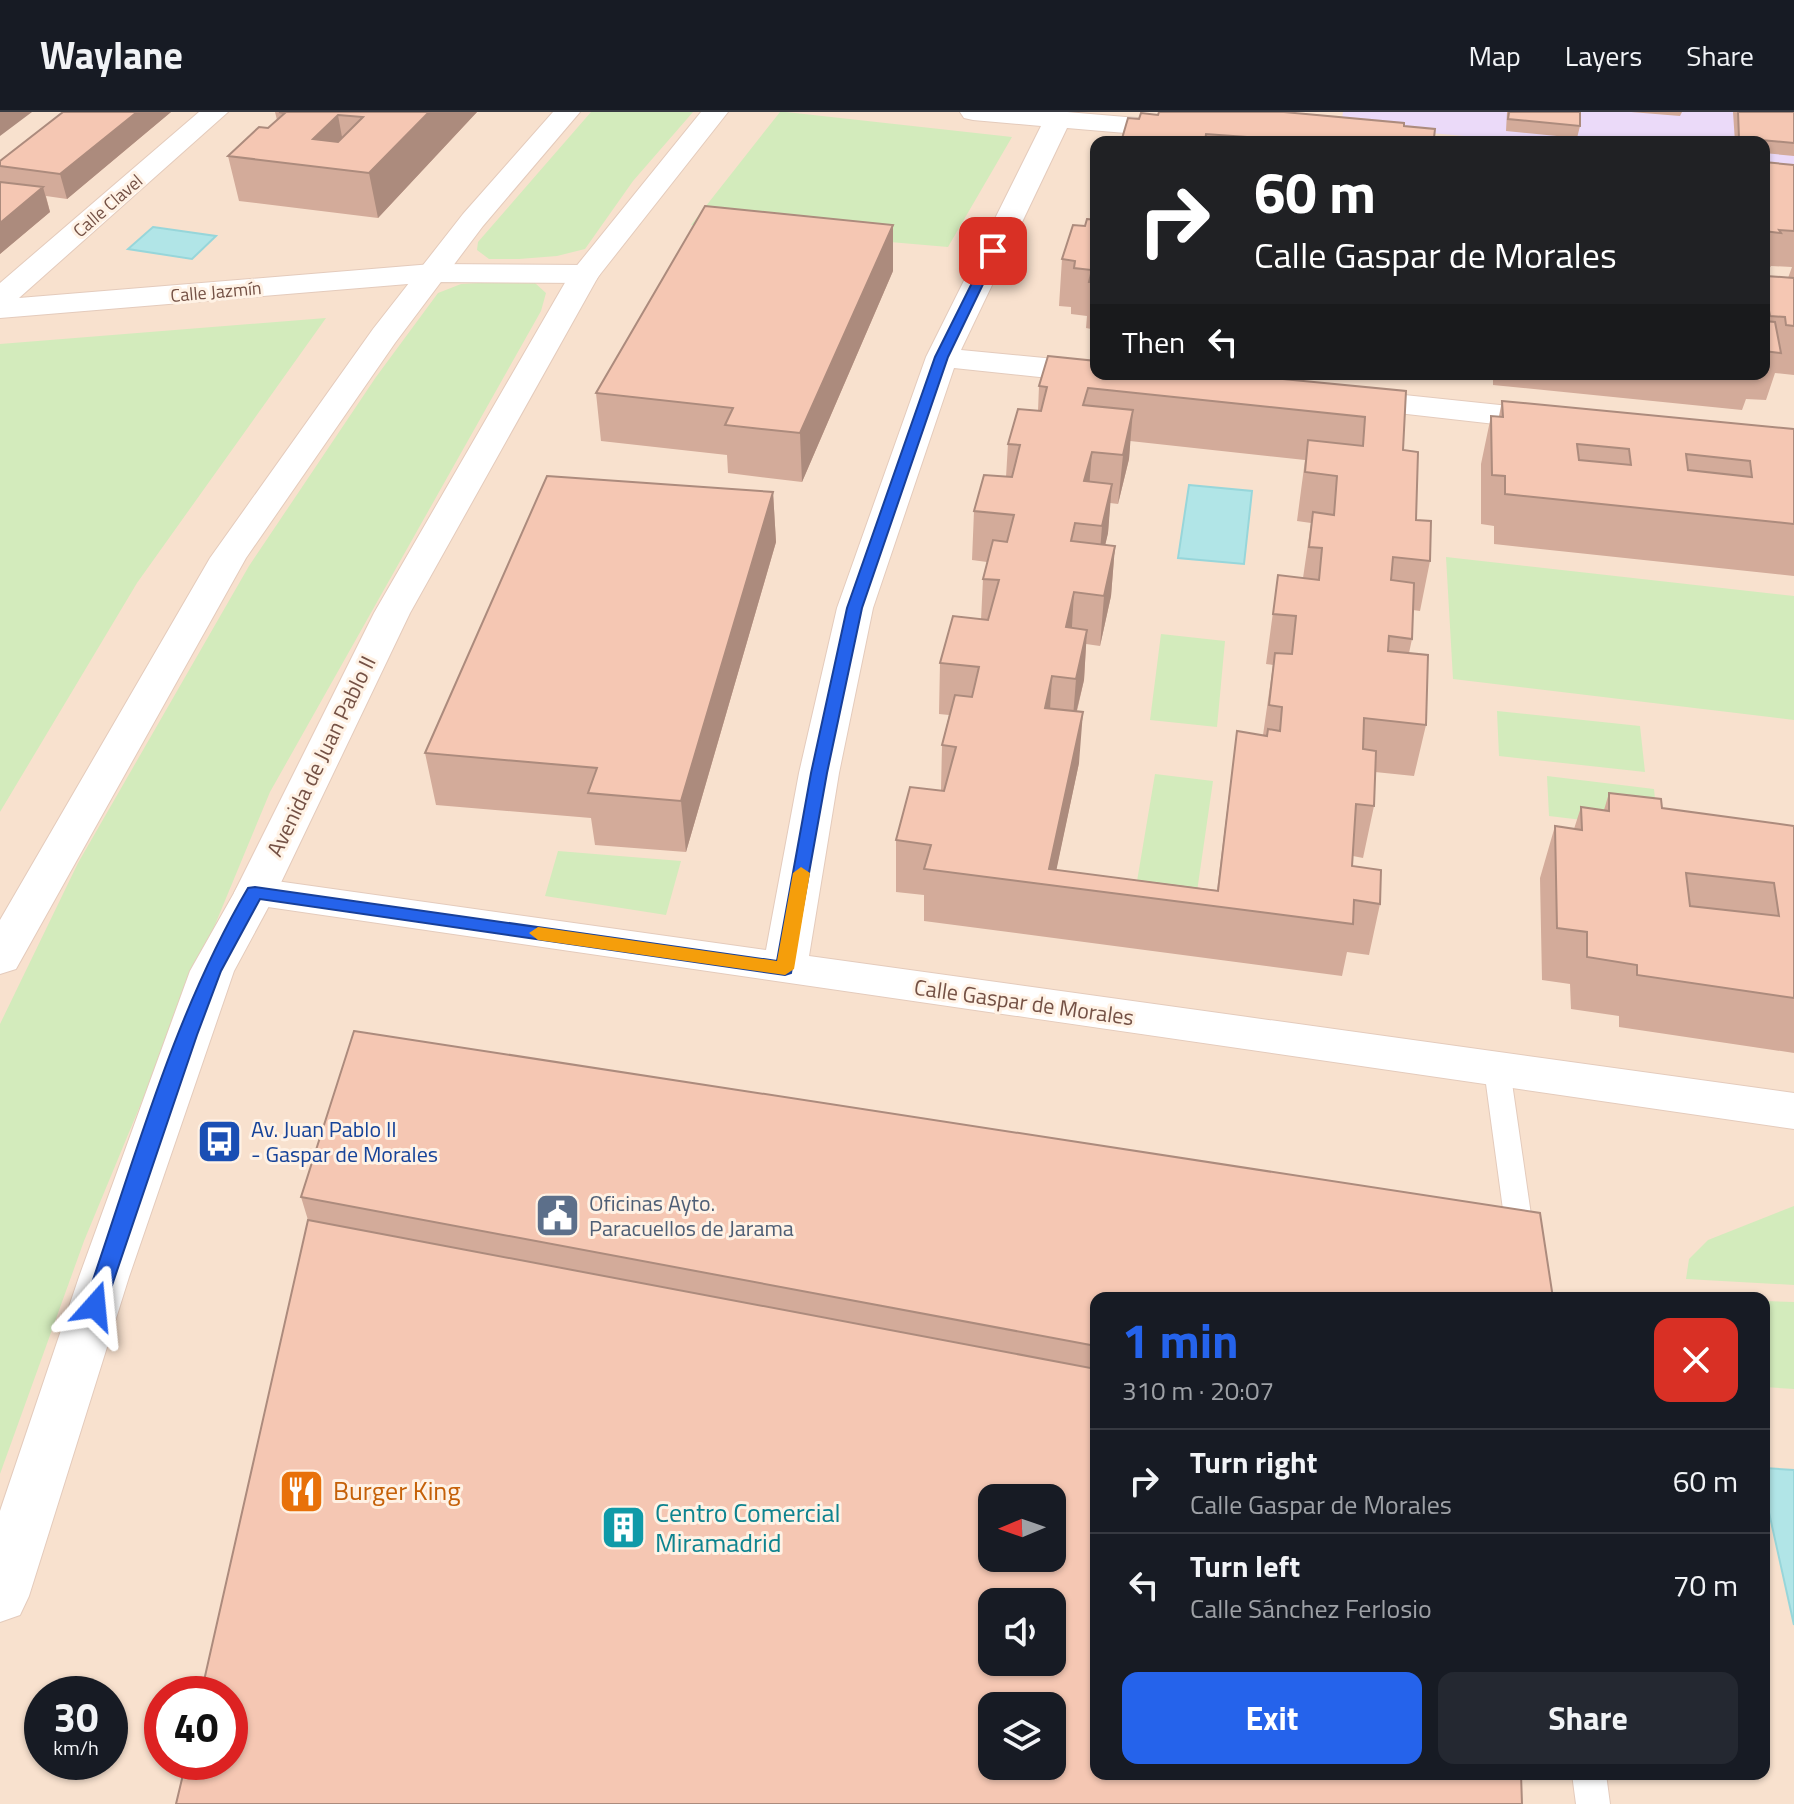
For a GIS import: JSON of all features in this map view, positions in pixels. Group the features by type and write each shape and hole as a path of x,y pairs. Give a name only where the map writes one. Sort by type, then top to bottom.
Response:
{"street":[{"name":"Calle Clavel","path":"0,299 215,112"},
{"path":"0,958 228,558 384,336 473,220 567,112"},
{"name":"Avenida de Juan Pablo II","path":"0,1596 187,1035 212,971 255,893 392,613 585,274 715,112"},
{"path":"973,112 1213,133"},
{"path":"785,969 819,773 855,608 942,357 1057,120"},
{"name":"Calle Jazmín","path":"0,309 432,273 585,274"},
{"path":"942,357 1090,372"},
{"path":"1317,396 1587,424"},
{"name":"Calle Gaspar de Morales","path":"255,893 1794,1111"}],"lane":[{"path":"1497,1069 1528,1292"},
{"path":"1590,1780 1593,1804"}],"shaded area":[{"path":"0,112 1794,112 1794,1804 0,1804"},
{"path":"1343,112 1794,112 1794,166 1770,164 1770,136 1465,136 1341,125"}],"green space":[{"path":"591,112 693,112 633,181 585,249 557,256 519,259 489,259 477,250 478,242"},
{"path":"780,112 1012,137 948,247 691,225"},
{"path":"535,283 546,293 541,311 270,792 84,1241 0,1474 0,1024 78,863 249,566 376,377 438,293 461,284"},
{"path":"326,318 137,583 0,812 0,344"},
{"path":"1446,557 1794,596 1794,720 1453,679"},
{"path":"1161,634 1225,641 1217,727 1150,720"},
{"path":"1497,711 1640,726 1645,772 1499,756"},
{"path":"1155,774 1213,781 1192,926 1131,917"},
{"path":"1547,776 1654,789 1658,829 1549,816"},
{"path":"558,851 681,861 666,915 545,896"},
{"path":"1794,1206 1794,1285 1686,1279 1689,1259 1708,1240"},
{"path":"1770,1301 1794,1302 1794,1389 1770,1387"}],"water":[{"path":"153,227 216,236 192,259 128,249"},
{"path":"1189,485 1252,491 1244,564 1178,558"},
{"path":"1770,1468 1794,1470 1794,1625 1770,1517"}],"building":[{"path":"63,112 137,112 60,174 0,166 0,161"},
{"path":"279,112 429,112 369,173 228,156 259,127 268,128 285,113","holes":["338,115 363,117 338,142 313,139"]},
{"path":"1159,112 1284,112 1404,123 1404,126 1435,129 1434,136 1123,136 1128,118 1139,119 1141,113 1158,115"},
{"path":"1509,112 1580,112 1580,126 1508,119"},
{"path":"1738,112 1794,112 1794,143 1770,141 1770,136 1739,136"},
{"path":"1770,163 1794,165 1794,231 1779,230 1781,233 1770,232"},
{"path":"0,182 43,187 0,223"},
{"path":"705,206 893,225 800,433 725,425 733,408 596,393"},
{"path":"1087,219 1090,219 1090,270 1074,268 1075,261 1062,259 1073,225 1085,226"},
{"path":"1770,276 1794,278 1794,326 1786,325 1785,317 1770,316"},
{"path":"1770,322 1775,322 1781,353 1770,352"},
{"path":"1048,356 1090,360 1090,380 1294,380 1406,391 1403,450 1418,452 1416,520 1431,521 1430,561 1393,557 1391,580 1414,583 1412,639 1389,636 1388,651 1428,655 1426,725 1364,718 1363,749 1376,751 1374,806 1356,804 1352,866 1381,870 1380,904 1354,900 1353,924 924,869 931,845 896,840 910,787 944,791 956,747 942,745 955,695 972,697 979,667 940,663 953,616 988,620 999,580 983,579 993,540 1007,542 1014,515 974,511 984,475 1012,477 1020,445 1008,444 1018,409 1041,411 1047,387 1039,386","holes":["1088,388 1365,417 1363,446 1308,440 1305,472 1337,476 1334,515 1313,512 1309,547 1322,548 1319,580 1278,575 1273,614 1296,616 1292,654 1275,653 1269,705 1282,707 1280,731 1268,729 1267,736 1237,731 1218,891 1049,869 1083,712 1045,708 1052,676 1076,679 1087,630 1066,627 1074,592 1104,596 1115,546 1071,541 1075,523 1102,526 1112,484 1084,481 1092,452 1123,455 1133,410 1083,405"]},
{"path":"1502,401 1794,429 1794,524 1505,494 1505,476 1492,475 1491,416 1503,417","holes":["1577,444 1629,449 1631,465 1579,460","1686,454 1750,461 1752,477 1688,470"]},
{"path":"547,476 773,492 681,801 588,793 597,768 425,753"},
{"path":"1609,793 1661,799 1662,808 1794,826 1794,998 1637,975 1637,965 1587,957 1587,932 1557,928 1555,826 1582,830 1581,807 1609,811","holes":["1686,873 1774,883 1779,916 1690,906"]},
{"path":"354,1031 1540,1213 1552,1292 1090,1292 1090,1345 301,1197"},
{"name":"Centro Comercial Miramadrid","path":"308,1220 1090,1368 1090,1780 1521,1780 1522,1804 176,1804 182,1780 248,1780 248,1676 205,1676"}],"slow traffic":[{"path":"538,933 785,969 801,873"}],"place":[{"name":"Av. Juan Pablo II - Gaspar de Morales","path":"220,1142"},
{"name":"Oficinas Ayto. Paracuellos de Jarama","path":"558,1216"},
{"name":"Burger King","path":"302,1491"},
{"name":"Centro Comercial Miramadrid","path":"624,1528"}],"route":[{"path":"95,1306 187,1035 212,971 255,893 785,969 819,773 855,608 942,357 993,251"}]}
